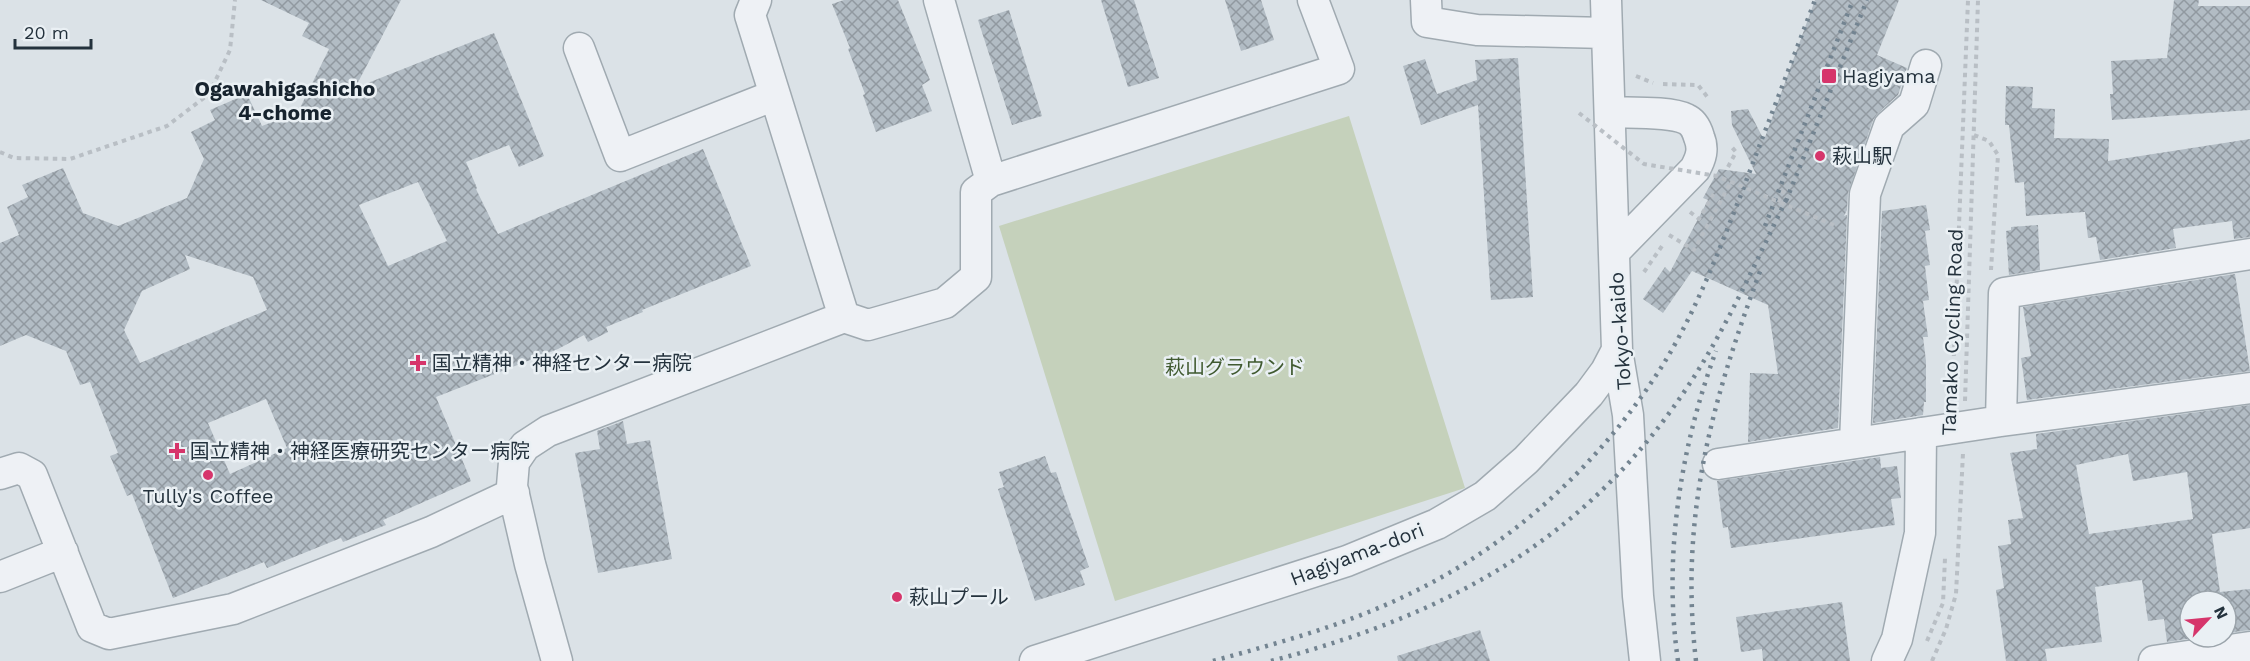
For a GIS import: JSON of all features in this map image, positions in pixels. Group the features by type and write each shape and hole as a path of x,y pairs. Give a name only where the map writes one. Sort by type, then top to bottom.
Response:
{"street":[{"path":"756,0 750,15 844,317"},
{"path":"939,0 992,181"},
{"path":"557,661 530,564 512,486 514,462 525,446 548,431 844,317 868,325 945,303 976,277 976,192 992,181 1339,69 1314,0"},
{"path":"1426,0 1427,22 1477,30 1606,33"},
{"name":"Tokyo-kaido","path":"1606,0 1606,33 1595,116 1614,252 1617,350 1628,415 1638,596 1645,661"},
{"path":"579,48 620,156 776,95"},
{"path":"1855,443 1865,194 1888,126 1914,104 1926,65"},
{"path":"1595,116 1676,116 1692,124 1702,143 1701,157 1695,169 1614,252"},
{"path":"2001,421 2004,293 2250,254"},
{"name":"Hagiyama-dori","path":"1035,661 1347,561 1437,524 1485,496 1526,460 1589,393 1606,371 1617,350"},
{"path":"1718,464 2001,421 2250,388"},
{"path":"1887,661 1897,639 1920,533 1921,434"},
{"path":"0,474 19,468 32,475 92,627 110,634 233,609 431,532 514,494"},
{"path":"0,577 63,552"},
{"path":"2154,661 2250,647"}],"path":[{"path":"0,152 14,158 70,159 167,126 209,94 230,50 235,0"},
{"path":"1958,428 1968,0"},
{"name":"Tamako Cycling Road","path":"1932,661 1956,594 1958,428 1974,135 1978,0"},
{"path":"1579,113 1644,164 1718,176 1834,225"},
{"path":"1974,135 1989,141 1998,155 1989,288 2004,293"},
{"path":"1669,235 1694,250 1731,182"},
{"path":"1778,202 1786,187"},
{"path":"1687,210 1699,219 1706,207"},
{"path":"1923,651 1943,603 1945,557"}],"green space":[{"name":"萩山グラウンド","path":"1349,116 1465,488 1115,601 999,226"}],"building":[{"path":"261,0 401,0 355,88 494,33 544,156 519,167 509,145 466,162 476,189 498,234 703,149 751,266 642,310 643,312 606,327 608,332 588,342 584,335 558,349 436,397 471,481 383,520 386,525 343,542 341,538 267,568 264,562 173,598 132,494 127,496 110,456 118,453 90,382 80,385 66,351 26,335 0,346 0,243 19,235 7,207 28,197 22,185 63,168 83,213 118,226 187,198 204,159 191,132 215,120 210,110 247,94 262,126 298,112 329,49 302,36 309,23","holes":["418,182 447,241 388,266 359,205","185,255 253,277 267,310 140,363 124,330 142,291 190,269","266,399 287,448 230,474 208,423"]},
{"path":"844,0 898,0 930,80 922,85 932,111 876,132 848,49 850,48 832,4"},
{"path":"1101,0 1134,0 1159,78 1128,87"},
{"path":"1225,0 1261,0 1274,40 1241,51"},
{"path":"1815,0 1899,0 1877,55 1907,68 1898,95 1873,120 1848,193 1847,210 1844,216 1847,215 1838,428 1748,442 1750,373 1778,374 1768,305 1692,271 1663,313 1643,299 1665,267 1670,272 1708,200 1703,198 1719,169 1756,174 1732,125 1731,111 1748,109 1764,140"},
{"path":"2174,0 2199,0 2198,6 2250,6 2250,110 2112,120 2111,61 2167,58"},
{"path":"1009,10 1042,116 1012,125 978,20"},
{"path":"1518,58 1533,297 1491,300 1478,105 1421,125 1403,66 1425,59 1437,94 1477,80 1475,60"},
{"path":"2006,86 2033,87 2032,108 2055,109 2054,138 2109,139 2108,161 2250,139 2250,237 2234,239 2232,221 2173,229 2176,248 2100,260 2096,237 2088,238 2085,212 2026,216 2024,182 2015,183 2009,125 2005,125"},
{"path":"1926,205 1930,230 1925,231 1930,265 1925,266 1929,300 1923,301 1928,337 1923,337 1926,361 1926,402 1924,402 1923,415 1873,423 1882,211"},
{"path":"2038,225 2040,270 2009,275 2006,231 2011,230 2011,227"},
{"path":"2235,274 2250,371 2027,400 2021,358 2031,356 2023,307"},
{"path":"2250,405 2250,528 2212,534 2220,589 2178,589 2178,640 2167,642 2164,619 2148,621 2142,580 2095,587 2102,642 2045,649 2047,661 2006,661 1996,590 2004,588 1998,546 2011,544 2008,520 2023,518 2010,453 2037,449 2036,434","holes":["2128,454 2133,481 2187,472 2193,519 2089,534 2076,465"]},
{"path":"623,421 627,444 650,440 672,559 598,573 575,453 600,449 597,431"},
{"path":"1045,456 1051,473 1056,472 1089,567 1080,571 1085,585 1035,601 998,489 1004,487 999,472"},
{"path":"1880,457 1881,468 1897,466 1901,498 1891,499 1895,525 1731,548 1728,527 1723,528 1717,481"},
{"path":"2250,589 2250,630 2238,632 2238,590"},
{"path":"1842,602 1850,661 1763,661 1762,649 1741,652 1736,617"},
{"path":"1480,630 1490,661 1398,661 1397,656"}],"railway":[{"path":"1213,661 1357,617 1441,578 1477,556 1544,505 1604,445 1655,377 1693,310 1742,192 1815,0"},
{"path":"1765,226 1853,0"},
{"path":"1786,201 1867,0"},
{"path":"1271,661 1336,642 1398,620 1456,593 1510,563 1561,526 1608,484 1652,436 1706,358 1789,194"},
{"path":"1696,661 1692,608 1692,557 1696,508 1704,460 1728,364 1762,266"},
{"path":"1678,661 1673,583 1678,504 1693,426 1716,351"}],"place":[{"name":"Hagiyama","path":"1829,76"},
{"name":"萩山駅","path":"1820,156"},
{"name":"国立精神・神経センター病院","path":"418,363"},
{"name":"国立精神・神経医療研究センター病院","path":"177,451"},
{"name":"Tully's Coffee","path":"208,475"},
{"name":"萩山プール","path":"897,597"}],"district":[{"name":"Ogawahigashicho 4-chome","path":"285,101"}]}
